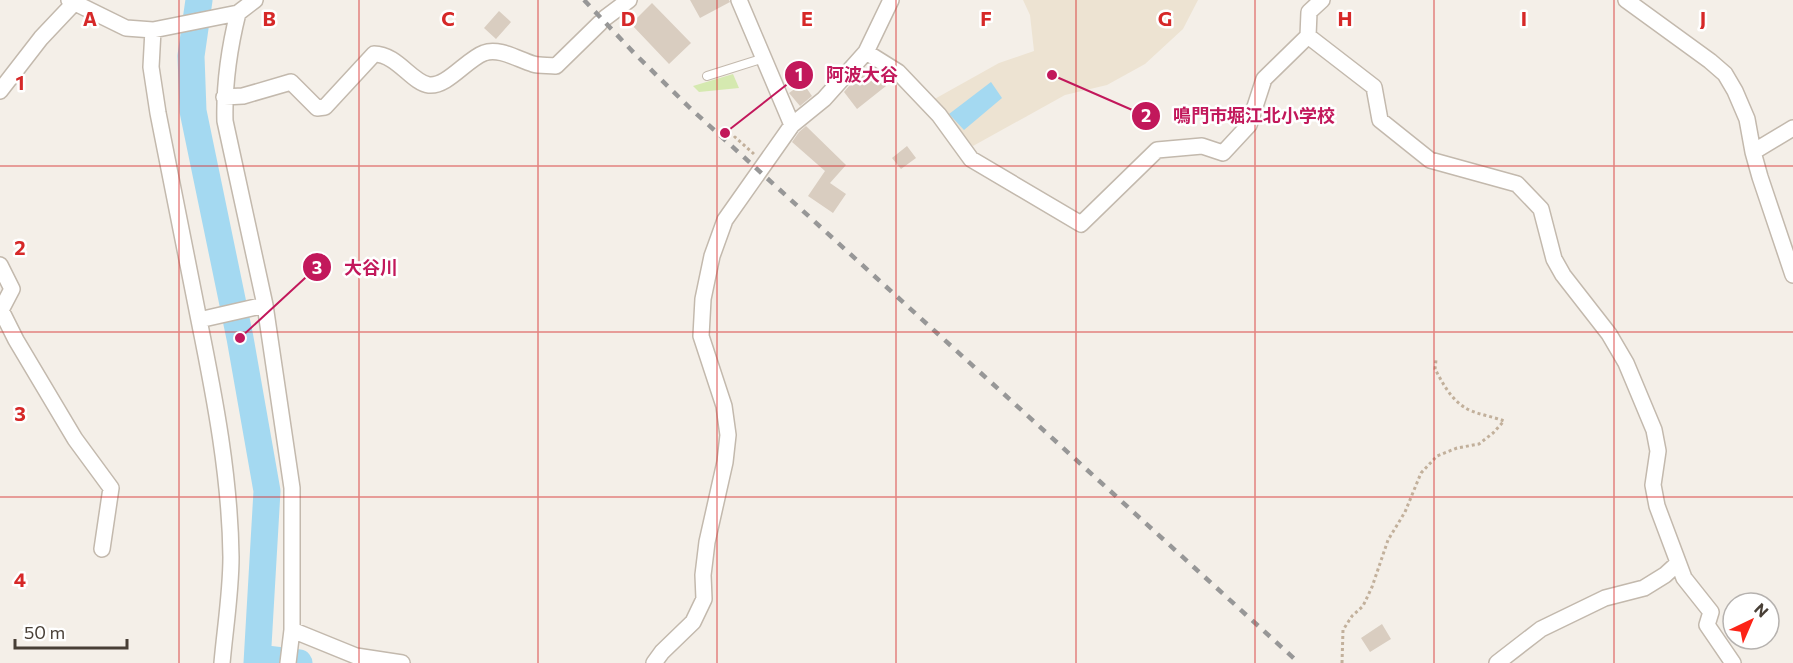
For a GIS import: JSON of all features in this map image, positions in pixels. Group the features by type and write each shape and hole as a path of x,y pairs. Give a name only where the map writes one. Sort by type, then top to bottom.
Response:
{"street":[{"path":"0,91 72,2 126,28 157,30 238,13 255,0"},
{"path":"224,97 243,96 291,82 317,108 325,107 374,54 391,59 426,85 437,85 485,52 501,53 535,64 556,66 602,21 629,0"},
{"path":"739,0 792,125"},
{"path":"654,663 693,622 704,600 703,574 707,542 725,462 728,435 724,406 701,336 703,298 712,256 725,220 792,125 824,99 866,52 891,0"},
{"path":"866,52 898,72 939,115 971,159 1081,224 1157,150 1202,146 1223,153 1249,125 1264,79 1308,36 1309,12 1322,0"},
{"path":"1626,0 1710,61 1725,75 1735,90 1747,119 1753,152 1792,269"},
{"path":"238,13 229,50 224,97 225,121 261,306 292,488 292,630 288,663"},
{"path":"157,30 151,67 158,113 201,320 217,412 229,505 231,560 222,663"},
{"path":"1308,36 1374,87 1380,120 1430,160 1517,184 1541,209 1554,259 1626,363 1654,430 1658,451 1653,485 1657,506 1677,564 1683,578 1711,612 1707,624 1733,663"},
{"path":"1753,152 1793,128"},
{"path":"0,265 12,290 1,310 16,340 75,439 111,488 102,549"},
{"path":"201,320 261,306"},
{"path":"1497,663 1541,629 1605,598 1644,588 1665,575 1677,564"},
{"path":"292,630 356,656 402,663"}],"lane":[{"path":"707,76 764,58"}],"path":[{"path":"734,138 766,164"},
{"path":"1342,663 1343,630 1352,616 1364,606 1388,540 1405,512 1421,473 1437,456 1457,448 1479,444 1493,434 1504,420 1465,408 1445,387 1435,369 1436,360"}],"shaded area":[{"path":"1023,0 1198,0 1183,29 1145,64 1107,85 1065,95 973,146 931,101 999,63 1034,51 1030,15"}],"green space":[{"path":"733,74 739,88 699,92 693,86"}],"water":[{"path":"991,82 1002,98 964,130 949,114"}],"building":[{"path":"690,0 729,0 730,2 700,18"},
{"path":"652,3 691,43 669,64 631,24"},
{"path":"499,11 511,22 496,39 484,28"},
{"path":"870,66 886,86 857,109 844,92 860,73"},
{"path":"803,83 812,96 800,106 789,93"},
{"path":"806,126 846,165 830,183 846,194 833,213 808,196 825,171 792,142"},
{"path":"907,146 916,158 901,169 892,158"},
{"path":"1382,624 1391,639 1370,652 1361,638"}],"waterway":[{"path":"199,0 191,56 193,111 240,338 267,491 257,663"},
{"path":"258,658 299,663"}],"railway":[{"path":"584,0 690,108 1299,663"}],"place":[{"name":"鳴門市堀江北小学校","path":"1052,75"},
{"name":"阿波大谷","path":"725,133"},
{"name":"大谷川","path":"240,338"}]}
